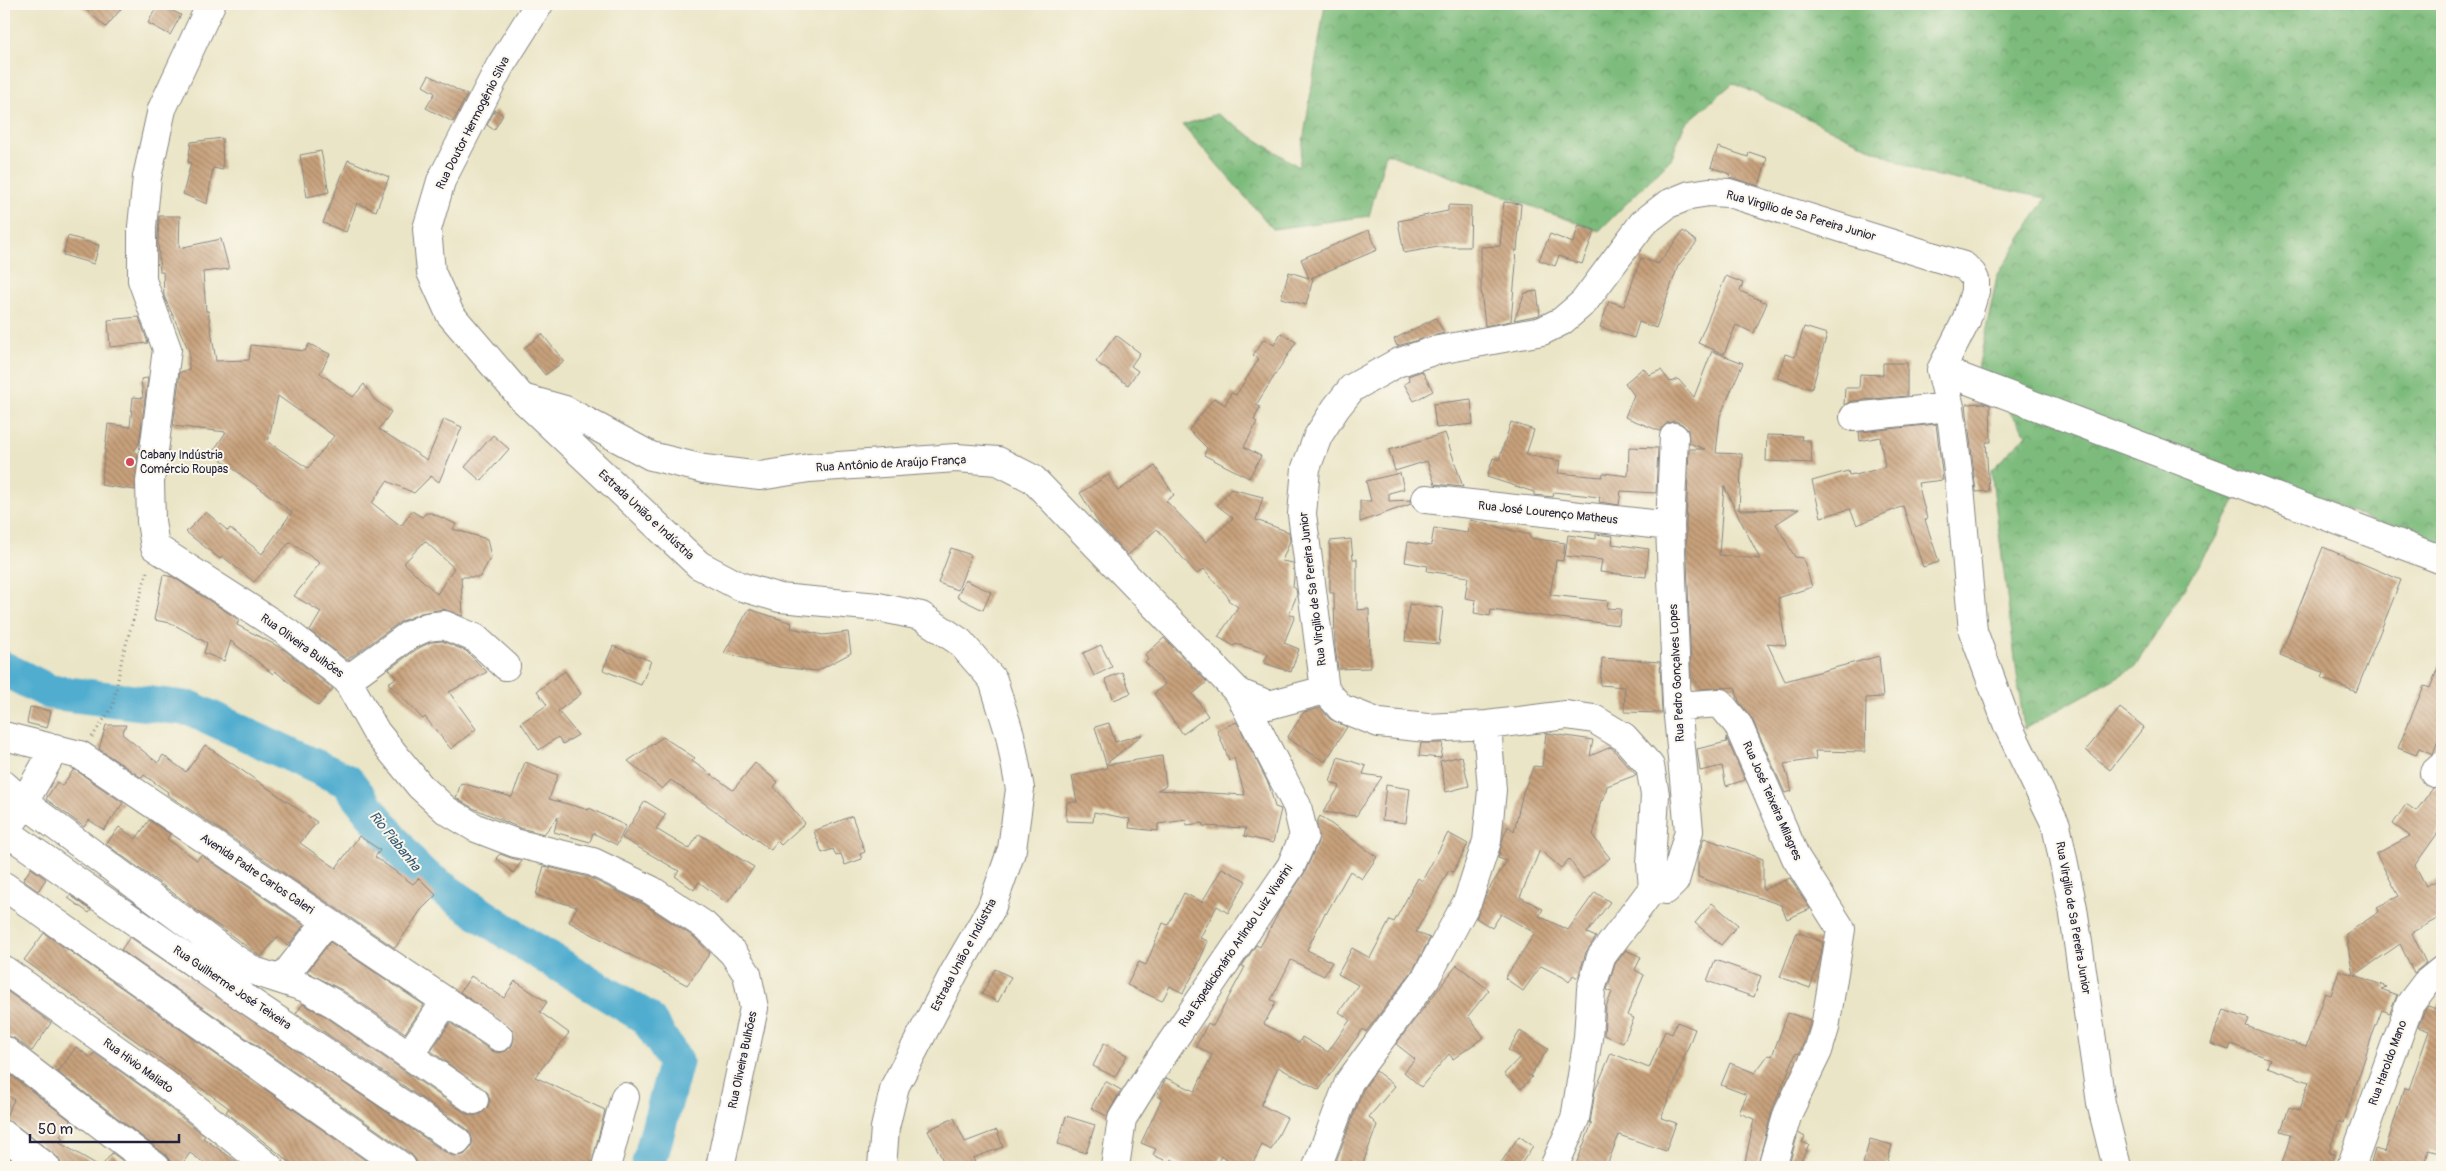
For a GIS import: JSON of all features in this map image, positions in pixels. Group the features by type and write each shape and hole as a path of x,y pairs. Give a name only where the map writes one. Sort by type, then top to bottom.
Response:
{"street":[{"path":"155,547 150,521 150,482 168,349 142,280 142,227 146,177 162,109 212,4"},
{"name":"Rua Doutor Hermogênio Silva","path":"522,398 450,314 431,272 427,229 441,181 500,66 539,4"},
{"name":"Rua Virgilio de Sa Pereira Junior","path":"1325,690 1302,514 1306,468 1318,436 1352,388 1397,363 1433,351 1542,331 1562,321 1584,302 1643,223 1668,204 1690,195 1709,192 1729,193 1964,266 1975,280 1975,291 1966,321 1941,370 1950,407 1960,487 1973,631 2008,726 2056,825 2073,908 2102,1103 2117,1167"},
{"path":"1941,370 2442,560"},
{"name":"Rua Antônio de Araújo França","path":"522,398 565,410 651,456 704,469 760,476 809,468 956,458 998,461 1033,479 1240,693 1269,705 1325,690"},
{"name":"Estrada União e Indústria","path":"522,398 699,565 739,586 780,598 878,607 920,616 960,642 994,680 1010,735 1020,789 1012,849 991,909 955,971 895,1086 885,1128 882,1167"},
{"path":"1854,417 1950,407"},
{"name":"Rua Pedro Gonçalves Lopes","path":"1653,888 1666,890 1675,881 1689,832 1677,706 1670,526 1674,437"},
{"name":"Rua José Lourenço Matheus","path":"1426,499 1670,526"},
{"name":"Rua Oliveira Bulhões","path":"155,547 288,633 347,680 376,732 420,786 446,810 476,828 515,843 593,862 651,890 704,925 733,953 747,974 754,1008 720,1167"},
{"path":"347,680 410,635 427,627 444,625 475,638 506,666"},
{"path":"1325,690 1341,708 1379,723 1427,728 1486,725 1566,715 1594,719 1624,736 1650,766 1654,795 1651,864 1653,888 1601,957 1591,988 1588,1038 1575,1119 1554,1167"},
{"name":"Rua Expedicionário Arlindo Luiz Vivarini","path":"1115,1167 1122,1120 1148,1077 1292,866 1304,836 1297,806 1240,693"},
{"name":"Rua José Teixeira Milagres","path":"1677,706 1720,703 1738,725 1796,858 1841,929 1825,1028 1818,1051 1788,1113 1772,1167"},
{"path":"1317,1167 1349,1082 1426,978 1468,900 1488,842 1492,790 1486,725"},
{"name":"Avenida Padre Carlos Caleri","path":"4,736 68,751 327,921 499,1037"},
{"path":"6,838 14,794 68,751"},
{"name":"Rua Guilherme José Teixeira","path":"14,794 234,958 254,971 306,988 333,1003 474,1100"},
{"name":"Rua Guilherme José Teixeira","path":"6,838 457,1141"},
{"path":"4,886 402,1167"},
{"path":"282,979 327,921"},
{"name":"Rua Hivio Maliato","path":"4,970 165,1084 269,1167"},
{"name":"Rua Haroldo Mano","path":"2351,1167 2410,1004 2426,982 2442,970"},
{"path":"408,1055 446,1001"},
{"path":"4,1050 156,1167"},
{"path":"606,1167 625,1097"},
{"path":"4,1135 46,1167"}],"path":[{"path":"68,751 113,706 122,658 155,547"}],"green space":[{"path":"1325,4 2442,4 2442,549 2251,471 2214,541 2135,667 2024,729 1991,470 2027,435 1978,369 1997,276 2046,198 1923,173 1733,83 1684,125 1671,159 1599,231 1386,153 1369,216 1273,229 1183,125 1217,114 1299,167"}],"building":[{"path":"79,4 125,4 106,27"},
{"path":"158,4 181,15 170,35 148,23"},
{"path":"429,75 467,95 453,122 426,108 435,93 423,86"},
{"path":"495,110 503,115 494,130 487,125"},
{"path":"222,138 223,170 213,168 207,204 183,194 191,163 188,162 191,142"},
{"path":"1718,147 1748,157 1749,152 1767,158 1759,186 1729,177 1730,174 1711,167"},
{"path":"321,151 329,192 307,197 300,155"},
{"path":"348,160 389,177 376,211 357,203 346,232 323,223"},
{"path":"1504,202 1521,204 1517,251 1515,250 1516,264 1511,321 1485,326 1481,290 1481,247 1500,246"},
{"path":"1448,205 1471,206 1470,247 1438,247 1404,253 1398,221 1448,211"},
{"path":"159,216 180,216 179,248 221,239 229,269 203,272 206,311 208,311 216,361 249,360 251,345 305,351 309,344 330,354 320,373 353,397 364,384 374,399 391,412 379,429 427,460 444,419 462,427 439,482 431,476 414,493 387,481 372,503 401,526 412,511 422,517 426,513 431,513 456,524 453,529 487,539 491,557 480,577 461,577 463,616 443,609 421,613 400,622 347,660 310,631 321,612 294,596 320,563 290,542 254,582 222,556 220,559 186,532 206,512 228,531 230,528 262,554 292,512 212,453 226,432 173,426 180,372 189,370 189,351 164,296 163,272 160,272","holes":["278,396 334,436 308,468 268,442","425,541 454,568 437,594 404,563"]},
{"path":"1579,225 1595,230 1582,264 1559,256 1555,266 1539,260 1550,234 1573,243"},
{"path":"1369,230 1377,250 1311,278 1313,279 1306,305 1281,298 1289,272 1309,278 1301,259"},
{"path":"1683,231 1697,242 1678,266 1656,328 1639,322 1634,338 1600,327 1609,301 1624,306 1641,258 1658,264"},
{"path":"68,236 99,245 94,264 63,255"},
{"path":"1726,276 1743,283 1740,291 1767,303 1754,333 1736,325 1724,354 1698,343"},
{"path":"1537,291 1540,315 1514,320 1525,293"},
{"path":"139,317 148,343 110,347 108,320"},
{"path":"1436,318 1444,333 1397,346 1394,339"},
{"path":"1804,327 1827,334 1812,389 1777,378 1785,354 1795,357"},
{"path":"1281,333 1296,342 1256,405 1260,407 1254,420 1257,422 1244,447 1261,456 1249,478 1204,455 1207,448 1189,430 1214,398 1225,405 1231,393 1236,395 1259,359 1253,355 1264,339 1274,345"},
{"path":"542,334 564,361 545,375 524,348"},
{"path":"1116,335 1140,353 1131,366 1138,371 1128,385 1096,362"},
{"path":"1712,351 1743,363 1720,416 1716,453 1742,454 1739,510 1799,509 1776,524 1795,557 1803,558 1812,587 1778,598 1786,645 1767,643 1785,681 1879,656 1883,697 1866,698 1865,752 1815,751 1816,759 1784,764 1792,791 1785,793 1752,719 1739,702 1735,687 1702,689 1691,675 1686,526 1689,449 1705,449 1689,443 1688,430 1682,424 1675,421 1667,423 1660,431 1625,417 1634,395 1625,383 1643,368 1649,375 1661,370 1670,382 1678,379 1694,397","holes":["1724,486 1760,559 1719,555"]},
{"path":"1883,363 1907,363 1907,396 1852,401 1844,405 1845,388 1859,388 1860,374 1883,375"},
{"path":"1422,371 1433,391 1414,401 1404,384 1410,381 1408,376"},
{"path":"148,378 139,444 134,451 138,454 135,490 101,485 108,424 130,427 133,397 143,398 141,379"},
{"path":"1471,399 1473,424 1436,428 1433,404"},
{"path":"1984,403 1990,405 1991,442 1986,442 1989,491 1976,492 1966,404"},
{"path":"1511,422 1534,430 1526,455 1560,461 1558,473 1602,477 1603,473 1628,476 1629,447 1658,448 1656,493 1621,491 1619,505 1599,502 1600,497 1554,492 1553,497 1534,495 1534,492 1487,477 1493,458 1499,460"},
{"path":"1936,424 1943,480 1918,483 1927,519 1925,520 1939,562 1923,567 1903,506 1857,525 1850,509 1821,517 1812,481 1848,471 1849,475 1856,475 1885,467 1880,437 1860,441 1859,432"},
{"path":"1445,433 1463,487 1435,484 1427,461 1395,471 1389,450"},
{"path":"493,435 509,449 481,481 465,467"},
{"path":"1767,435 1802,436 1801,440 1810,440 1812,463 1766,461"},
{"path":"1155,466 1174,495 1166,501 1206,542 1233,518 1217,505 1231,489 1263,497 1256,520 1289,532 1290,541 1282,561 1293,563 1293,587 1296,589 1297,595 1289,614 1295,616 1284,643 1299,649 1291,672 1264,663 1268,654 1236,644 1234,646 1218,637 1238,607 1228,600 1229,598 1204,569 1197,574 1157,529 1128,555 1101,527 1080,493 1108,475 1118,491"},
{"path":"1400,473 1404,489 1389,493 1389,501 1411,500 1411,504 1360,522 1360,501 1371,501 1366,481"},
{"path":"1470,520 1530,535 1530,538 1565,543 1563,561 1556,560 1550,595 1608,601 1607,608 1621,609 1619,625 1491,610 1490,616 1474,613 1476,600 1465,598 1468,577 1427,571 1428,566 1405,562 1408,542 1431,546 1434,528 1467,533"},
{"path":"1596,534 1613,536 1612,544 1649,549 1646,577 1600,572 1602,560 1565,556 1568,535 1596,539"},
{"path":"1351,539 1353,559 1357,559 1357,610 1369,609 1370,668 1338,669 1335,647 1334,593 1330,593 1330,541"},
{"path":"2323,547 2401,580 2356,692 2322,678 2324,673 2280,655"},
{"path":"951,548 971,555 958,590 938,583"},
{"path":"163,575 173,577 239,620 237,625 283,649 333,689 318,706 275,671 273,674 231,641 224,661 204,653 207,643 171,623 154,620"},
{"path":"965,580 991,592 983,610 957,597"},
{"path":"1409,604 1443,608 1439,644 1405,641"},
{"path":"749,609 792,623 791,628 823,635 848,632 851,653 817,671 779,667 724,653"},
{"path":"1164,638 1207,682 1193,694 1208,716 1183,734 1154,694 1165,684 1145,662 1148,660 1145,655"},
{"path":"442,641 466,651 487,672 449,692 476,729 451,749 425,717 423,719 388,683 396,678 389,669 417,649 431,642"},
{"path":"1101,645 1112,667 1094,676 1083,653"},
{"path":"613,646 651,661 641,685 603,670"},
{"path":"1602,658 1660,662 1662,713 1624,712 1625,687 1600,685"},
{"path":"2441,659 2442,730 2433,754 2419,748 2416,755 2398,748 2424,686 2430,688"},
{"path":"565,671 581,694 558,711 578,735 563,744 558,737 539,750 521,723 547,705 537,691"},
{"path":"1122,672 1131,693 1114,700 1105,679"},
{"path":"30,707 51,711 47,728 27,723"},
{"path":"1320,708 1330,719 1347,727 1325,762 1287,738 1304,712"},
{"path":"2120,708 2144,727 2110,770 2086,750"},
{"path":"1237,722 1269,785 1275,807 1281,809 1273,843 1244,836 1246,828 1203,826 1203,823 1187,825 1186,820 1158,824 1158,831 1129,828 1130,819 1094,812 1093,822 1066,821 1067,802 1077,802 1072,776 1107,768 1106,765 1162,756 1166,786 1157,790 1245,795 1234,758 1229,760 1217,730"},
{"path":"1109,723 1115,742 1143,734 1106,764 1095,727"},
{"path":"106,725 126,725 122,734 158,763 163,755 186,772 205,745 317,822 300,843 336,868 359,836 380,850 375,857 413,884 419,878 436,895 421,910 395,948 167,794 168,792 144,775 142,778 99,749"},
{"path":"1546,733 1593,740 1590,756 1611,747 1636,775 1607,786 1603,801 1601,800 1593,836 1610,858 1583,879 1569,859 1561,868 1540,850 1520,897 1543,909 1539,916 1568,930 1595,892 1610,902 1587,933 1596,937 1586,952 1578,978 1573,975 1569,982 1541,966 1523,991 1505,978 1535,933 1501,914 1492,928 1476,918 1487,892 1507,861 1498,858 1503,838 1508,826 1514,831 1523,792 1534,766 1542,767"},
{"path":"663,737 695,758 692,761 733,790 755,763 778,782 774,787 805,823 781,845 777,841 771,850 671,780 662,789 628,761"},
{"path":"1726,737 1745,780 1726,786 1722,766 1700,771 1697,749 1727,742"},
{"path":"1421,743 1443,743 1441,758 1419,756"},
{"path":"1462,756 1469,786 1446,792 1440,761"},
{"path":"1338,757 1366,766 1363,774 1382,777 1356,816 1323,812 1340,786 1330,782"},
{"path":"525,762 558,775 549,799 589,810 589,808 626,826 617,845 593,833 590,842 554,832 558,817 544,834 520,828 473,808 456,798 461,783 512,797"},
{"path":"74,769 123,803 104,830 89,820 84,827 46,799 57,782 62,786"},
{"path":"1386,785 1410,789 1406,823 1382,820"},
{"path":"2442,786 2442,827 2415,865 2426,886 2442,878 2442,916 2412,933 2426,963 2414,973 2400,944 2355,975 2387,987 2381,989 2397,995 2390,1013 2382,1010 2344,1123 2339,1121 2329,1152 2335,1154 2331,1167 2281,1167 2291,1134 2281,1131 2289,1107 2299,1110 2309,1082 2267,1067 2270,1059 2231,1044 2229,1050 2211,1044 2224,1010 2249,1019 2246,1026 2306,1047 2325,993 2331,995 2339,970 2353,975 2346,934 2379,912 2377,907 2399,896 2376,854 2410,836 2393,824 2406,804 2416,811 2433,788"},
{"path":"645,801 666,814 656,829 689,849 699,834 754,867 727,903 699,882 694,890 675,876 679,871 622,838"},
{"path":"852,816 865,852 860,854 862,859 845,865 841,854 836,856 833,849 822,853 814,831"},
{"path":"1320,816 1377,857 1362,879 1350,871 1325,913 1307,950 1332,962 1324,976 1291,960 1271,1000 1276,1002 1264,1024 1299,1043 1302,1037 1328,1052 1350,1020 1339,1012 1358,985 1338,974 1352,948 1370,958 1390,920 1394,922 1418,878 1422,881 1448,833 1468,844 1453,872 1449,870 1416,932 1430,938 1413,970 1366,1032 1363,1029 1319,1090 1278,1067 1261,1105 1287,1118 1271,1150 1262,1145 1251,1167 1244,1167 1221,1156 1215,1167 1186,1167 1171,1159 1169,1162 1153,1155 1156,1149 1141,1143 1162,1098 1157,1096 1166,1078 1195,1091 1212,1055 1196,1046 1208,1023 1213,1026 1245,967 1242,966 1256,945 1260,947 1280,910 1305,872 1318,842 1317,822"},
{"path":"149,820 170,834 167,839 197,860 201,855 304,925 288,946 277,937 261,957 106,844 119,827 136,839"},
{"path":"1704,838 1763,859 1763,890 1790,878 1810,909 1787,919 1781,905 1698,877 1698,857"},
{"path":"500,854 522,861 513,873 496,858"},
{"path":"544,866 588,877 643,904 694,937 710,953 687,985 569,922 577,907 536,895"},
{"path":"31,868 46,879 38,891 23,880"},
{"path":"1222,868 1246,881 1228,913 1217,906 1200,938 1208,941 1183,993 1170,986 1162,1001 1127,985 1139,962 1146,965 1163,923 1168,925 1184,893 1202,902"},
{"path":"70,895 91,910 89,913 68,898"},
{"path":"1712,903 1738,925 1721,945 1695,923"},
{"path":"1797,932 1823,942 1820,959 1810,988 1780,977"},
{"path":"44,933 375,1167 296,1167 226,1112 229,1108 24,960"},
{"path":"130,937 448,1154 455,1156 464,1155 470,1149 473,1142 466,1128 296,1013 303,1004 325,1016 465,1113 473,1116 481,1114 487,1108 490,1101 488,1093 431,1051 450,1023 490,1050 498,1053 506,1051 512,1046 514,1039 513,1030 460,992 471,976 504,998 515,981 547,1002 540,1012 569,1033 535,1077 605,1110 591,1167 417,1167 416,1160 411,1154 121,950"},
{"path":"330,942 424,1005 405,1033 342,990 307,972"},
{"path":"1626,950 1641,957 1635,970 1644,975 1627,1015 1634,1018 1623,1043 1604,1035 1606,1007 1612,992 1607,990 1615,964"},
{"path":"1715,960 1761,976 1754,997 1707,981"},
{"path":"1457,965 1489,990 1468,1016 1484,1037 1453,1059 1449,1054 1421,1087 1404,1072 1415,1059 1396,1044"},
{"path":"995,969 1011,977 998,1002 982,994"},
{"path":"4,989 51,1023 32,1051 14,1038 4,1035"},
{"path":"2440,999 2442,999 2442,1154 2429,1150 2424,1167 2370,1167 2375,1149 2385,1152 2404,1088 2409,1089 2429,1031 2418,1027 2424,1012 2428,1006 2436,1009"},
{"path":"1788,1013 1810,1020 1810,1024 1803,1045 1799,1054 1796,1053 1773,1108 1757,1167 1744,1167 1754,1119 1739,1113 1747,1095 1721,1085 1730,1063 1755,1073 1768,1055 1772,1056"},
{"path":"1677,1022 1695,1029 1661,1118 1676,1123 1666,1151 1619,1135 1606,1167 1575,1167 1592,1123 1590,1123 1595,1091 1611,1053 1649,1068 1665,1031 1672,1034"},
{"path":"1520,1031 1548,1049 1530,1076 1532,1077 1521,1089 1504,1074 1520,1057 1508,1050"},
{"path":"1104,1043 1127,1055 1115,1077 1093,1066"},
{"path":"76,1047 91,1058 94,1053 144,1088 205,1136 203,1138 244,1167 210,1167 190,1153 180,1167 171,1167 166,1155 58,1072"},
{"path":"4,1070 71,1121 60,1136 63,1138 60,1143 101,1167 61,1167 60,1161 55,1155 13,1123 4,1120 14,1100 4,1092"},
{"path":"1376,1071 1395,1086 1369,1117 1377,1125 1362,1166 1350,1161 1348,1167 1335,1164 1363,1090"},
{"path":"1105,1081 1121,1090 1107,1116 1091,1108"},
{"path":"1066,1116 1095,1125 1086,1153 1058,1144"},
{"path":"954,1118 965,1142 997,1130 1003,1147 973,1158 977,1167 946,1167 928,1130"},
{"path":"1798,1133 1805,1137 1802,1142 1809,1145 1798,1167 1794,1167 1789,1165"},
{"path":"1519,1136 1533,1146 1519,1167 1498,1167"},
{"path":"1870,1139 1892,1145 1886,1167 1863,1164"},
{"path":"112,1153 131,1167 101,1167"},
{"path":"5,1156 21,1167 11,1167 4,1162"}],"waterway":[{"name":"Rio Piabanha","path":"4,669 50,692 192,709 347,781 417,871 522,942 647,1018 676,1062 648,1167"}],"place":[{"name":"Cabany Indústria Comércio Roupas","path":"130,462"}]}
